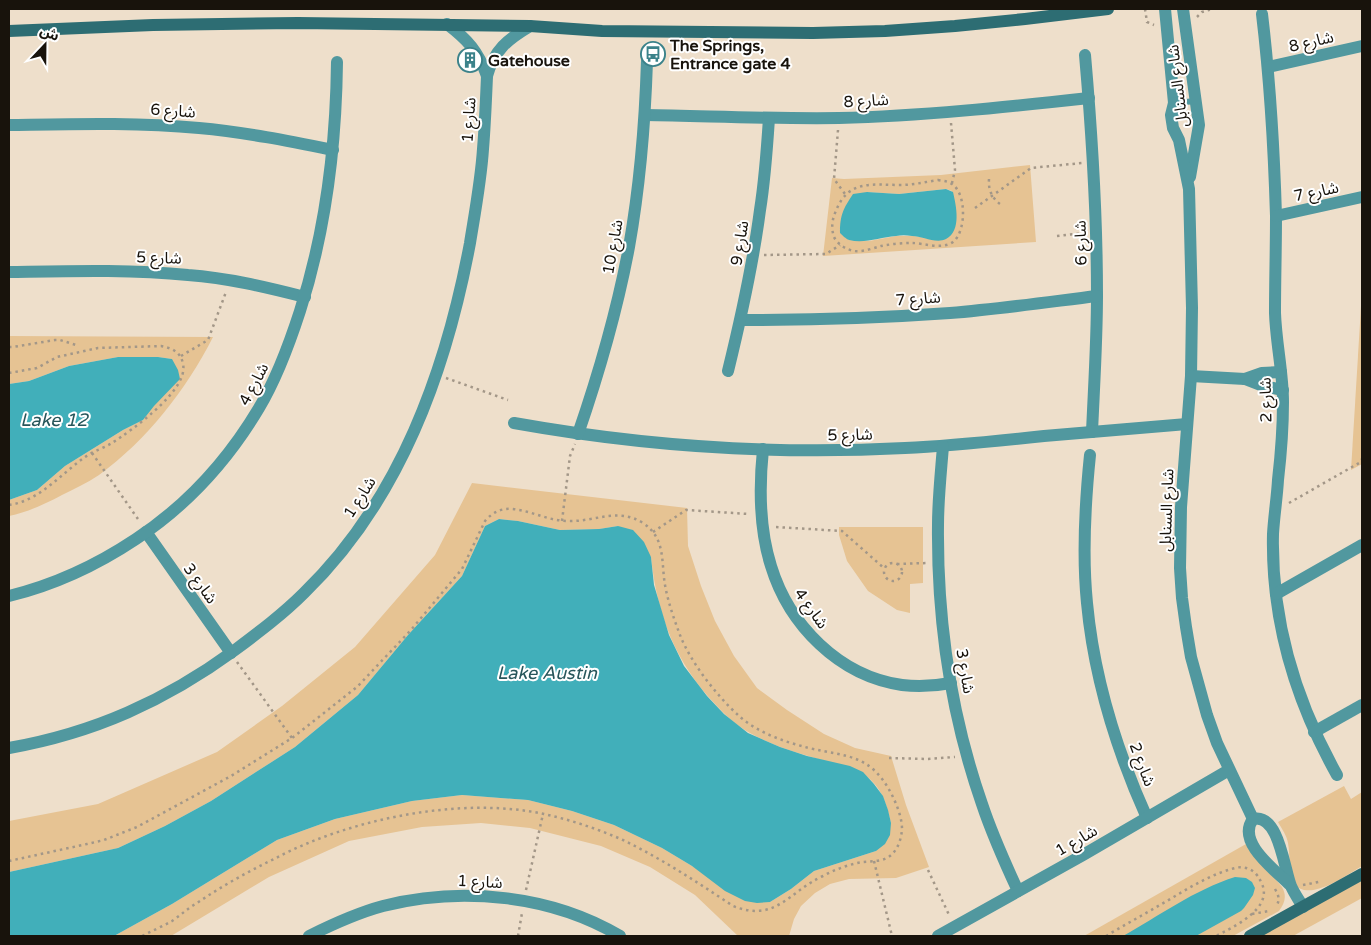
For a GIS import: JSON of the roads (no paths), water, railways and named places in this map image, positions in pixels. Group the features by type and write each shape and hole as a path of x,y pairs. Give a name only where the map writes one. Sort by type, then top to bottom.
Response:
{"main road":[{"path":"9,31 153,25 298,22 530,26 602,31 814,33 885,31 1016,20 1108,9"},
{"path":"1250,936 1362,874"}],"street":[{"name":"شارع السنابل","path":"1165,9 1174,103 1171,115 1175,134 1179,140 1189,189"},
{"name":"شارع السنابل","path":"1183,9 1199,125 1189,189 1192,308 1191,376 1182,476 1180,538 1181,578 1186,628 1191,657 1217,743 1252,819 1248,834 1262,858 1291,886"},
{"name":"شارع 2","path":"1262,14 1268,67 1276,216 1275,313 1283,390 1275,511 1274,563 1276,594 1283,636 1292,672 1314,732 1337,775"},
{"name":"شارع 1","path":"446,24 471,44 481,59 488,76"},
{"name":"شارع 1","path":"9,748 75,733 108,721 141,707 203,673 270,624 306,592 338,556 367,517 408,444 424,410 437,375 461,286 472,230 483,149 488,76 493,58 514,36 530,26"},
{"name":"شارع 8","path":"1268,67 1362,46"},
{"name":"شارع 6","path":"1085,55 1094,162 1096,231 1097,296 1092,432"},
{"name":"شارع 10","path":"578,434 598,376 620,293 636,202 645,115 647,61"},
{"name":"شارع 4","path":"9,596 37,588 80,570 110,555 146,532 183,502 217,468 246,430 268,392 283,360 305,297 324,217 337,106 337,62"},
{"name":"شارع 8","path":"645,115 839,118 1019,106 1089,98"},
{"name":"شارع 9","path":"728,371 741,320 754,255 761,209 769,118"},
{"name":"شارع 6","path":"9,125 131,124 199,128 267,137 333,150"},
{"path":"1179,140 1198,139"},
{"name":"شارع 7","path":"1276,216 1362,197"},
{"name":"شارع 5","path":"9,272 99,271 188,274 267,287 305,297"},
{"name":"شارع 7","path":"741,320 906,316 1023,306 1097,296"},
{"path":"1245,379 1262,373 1281,372"},
{"path":"1191,376 1245,379 1263,386 1283,390"},
{"name":"شارع 5","path":"514,423 578,434 694,446 866,450 943,446 1187,424"},
{"name":"شارع 3","path":"943,446 938,524 938,563 940,606 951,684 958,722 982,805 1018,892"},
{"name":"شارع 4","path":"763,449 760,505 770,565 788,606 801,624 814,639 840,661 869,676 901,685 935,686 951,684"},
{"name":"شارع 2","path":"1090,454 1085,543 1087,602 1091,633 1101,688 1111,726 1130,780 1147,818"},
{"name":"شارع 3","path":"146,532 230,653"},
{"path":"1276,594 1362,545"},
{"path":"1314,732 1362,705"},
{"name":"شارع 1","path":"938,936 1229,770"},
{"name":"شارع السنابل","path":"1252,819 1261,818 1267,822 1273,831 1291,886 1303,907"},
{"path":"1262,858 1273,856 1279,846"},
{"name":"شارع 1","path":"309,936 357,914 382,906 407,900 458,895 524,901 565,911 600,925 620,936"}],"lane":[{"path":"1174,103 1196,101"}],"water":[{"path":"946,189 953,192 957,217 954,230 946,239 938,241 904,235 855,241 848,239 840,233 843,212 853,194 867,192 899,194"},
{"name":"Lake 12","path":"118,357 172,359 180,379 143,420 123,430 65,466 37,490 9,500 9,384 29,381 69,366"},
{"name":"Lake Austin","path":"499,519 560,530 599,529 618,526 633,530 644,542 651,557 654,585 669,635 684,666 707,696 724,714 748,733 780,747 807,756 850,766 863,772 883,796 888,810 891,823 890,835 885,844 876,851 814,871 770,902 757,903 745,901 725,891 692,866 662,848 614,825 572,811 528,800 462,795 412,801 335,819 277,840 172,904 114,936 9,936 9,872 118,848 165,826 211,801 295,747 358,695 408,635 462,576 485,526"},
{"path":"1235,877 1246,878 1252,882 1255,888 1253,895 1241,911 1196,936 1123,936 1191,896"}],"place":[{"name":"The Springs, Entrance gate 4","path":"653,54"},
{"name":"Gatehouse","path":"470,60"}]}
